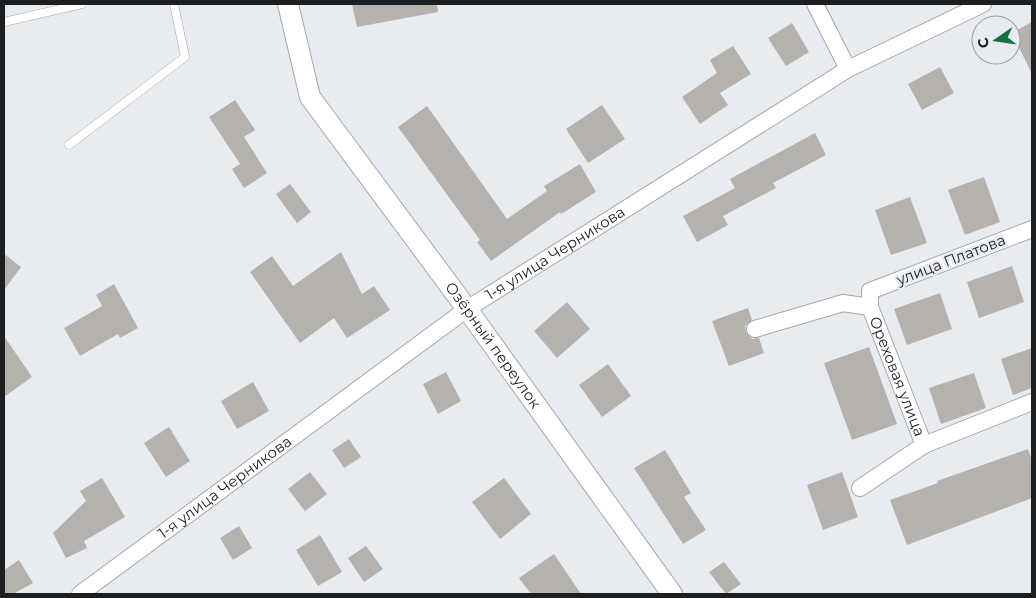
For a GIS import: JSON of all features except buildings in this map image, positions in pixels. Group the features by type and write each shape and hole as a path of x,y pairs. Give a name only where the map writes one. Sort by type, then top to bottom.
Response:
{"street":[{"name":"Озёрный переулок","path":"288,4 310,97 467,309 672,594"},
{"path":"815,4 848,69"},
{"name":"1-я улица Черникова","path":"80,594 467,309 848,69 983,4"},
{"name":"улица Платова","path":"870,290 1032,229"},
{"name":"Ореховая улица","path":"870,290 870,308 924,445"},
{"name":"Ореховая улица","path":"755,329 843,303 870,308"},
{"name":"Ореховая улица","path":"860,488 924,445 1032,402"}],"lane":[{"path":"4,22 82,4"},
{"path":"69,145 185,57 174,4"}]}
